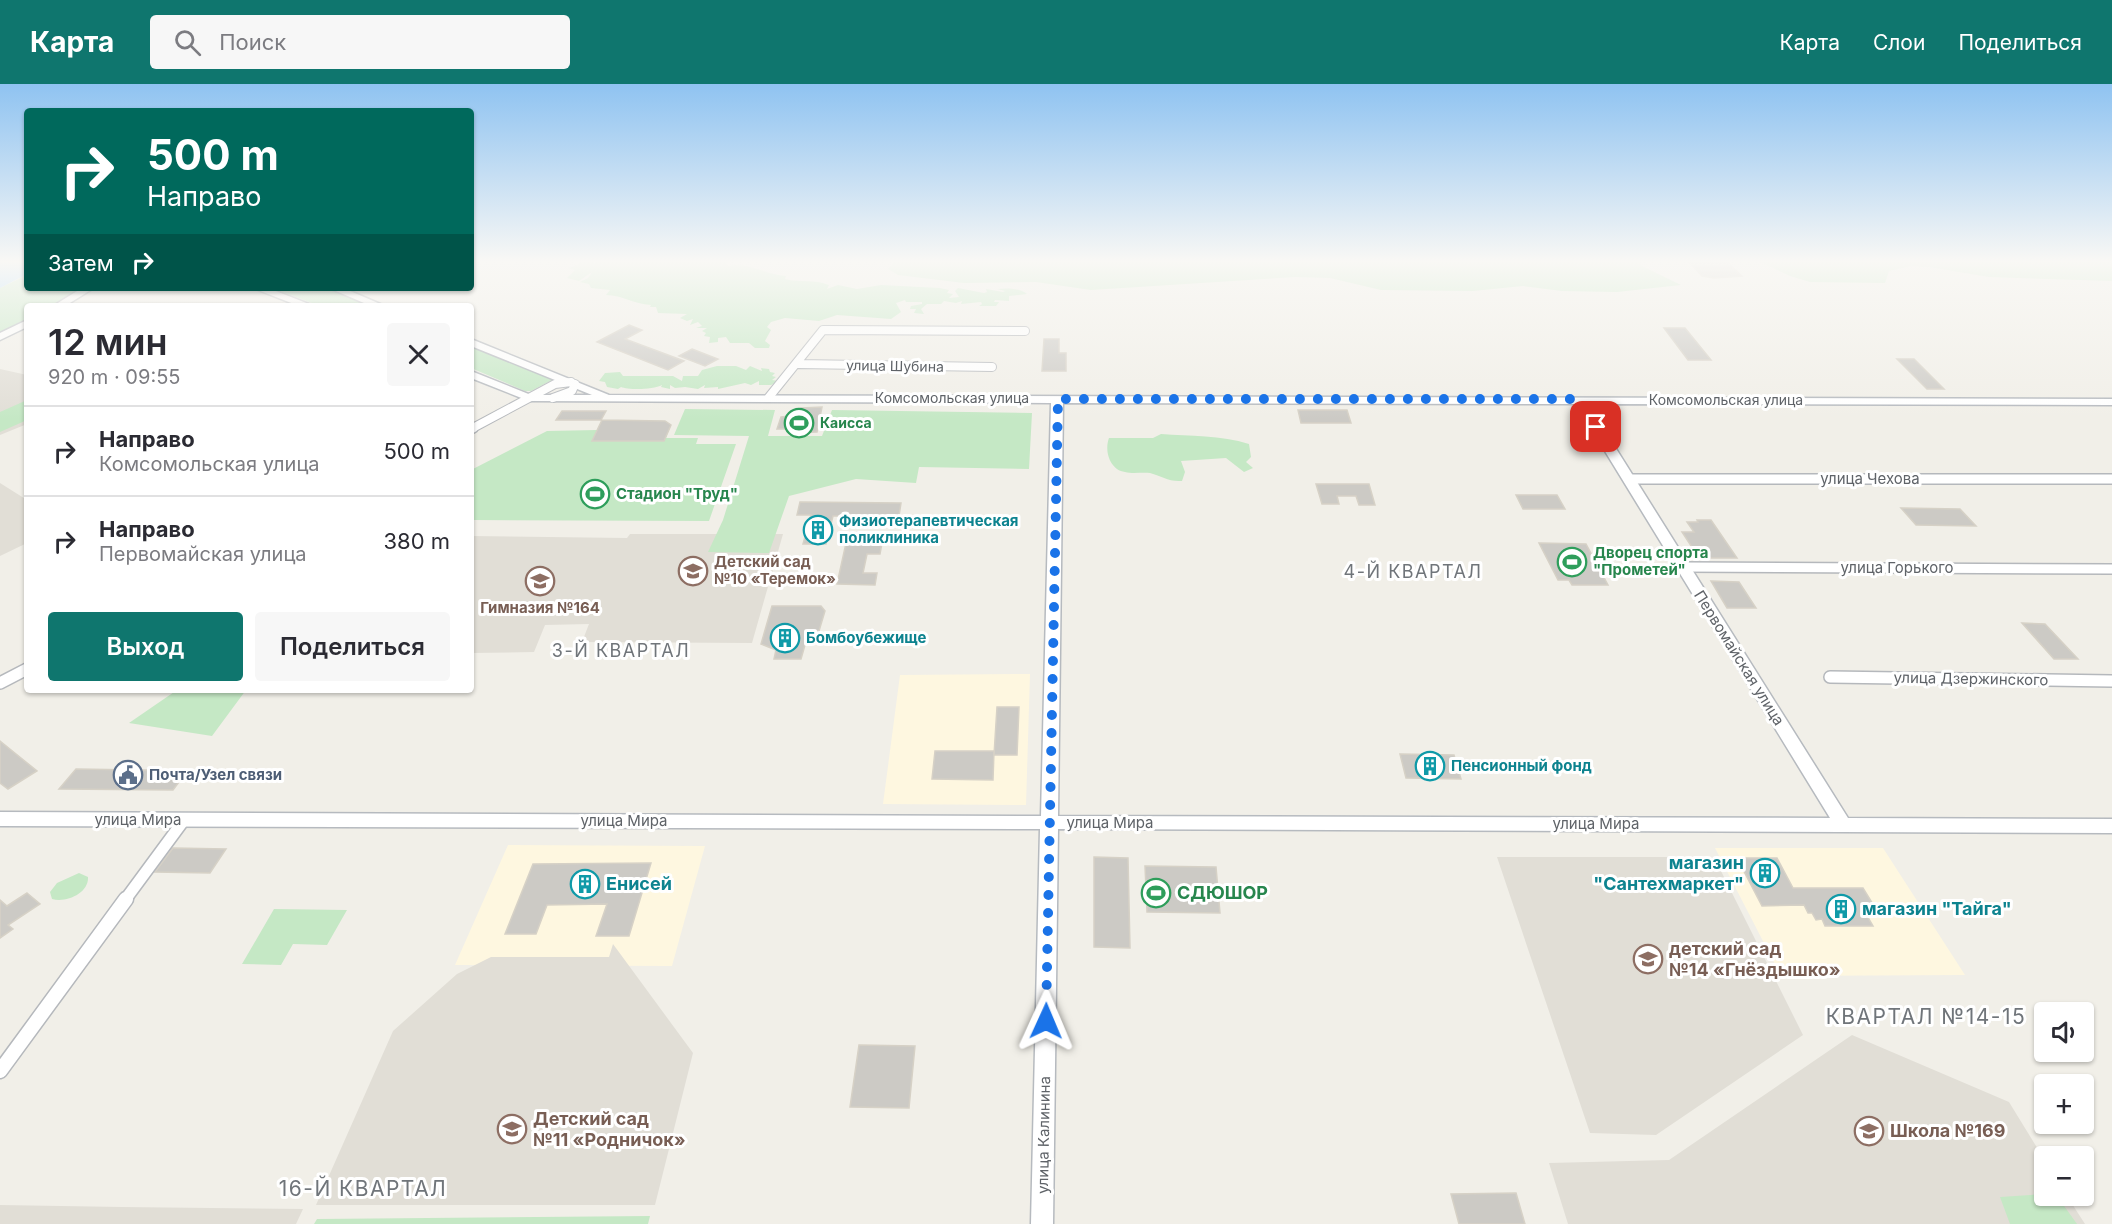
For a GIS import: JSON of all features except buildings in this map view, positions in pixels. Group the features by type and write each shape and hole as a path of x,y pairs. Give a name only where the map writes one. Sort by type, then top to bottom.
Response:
{"street":[{"path":"0,337 24,325"},
{"path":"769,397 798,364 823,330 1025,331"},
{"name":"Комсомольская улица","path":"474,343 573,383 620,399"},
{"name":"улица Шубина","path":"798,364 992,367"},
{"name":"Комсомольская улица","path":"474,375 529,398 2112,402"},
{"path":"474,427 555,384 573,383 572,391 553,398"},
{"name":"улица Калинина","path":"1042,1224 1058,399"},
{"name":"Первомайская улица","path":"1579,399 1843,825"},
{"name":"улица Чехова","path":"1628,479 2112,479"},
{"name":"улица Горького","path":"1683,567 2112,569"},
{"path":"0,683 24,671"},
{"name":"улица Дзержинского","path":"1830,678 2112,681"},
{"name":"улица Мира","path":"0,819 2112,826"},
{"path":"0,1071 184,820"}],"shaded area":[{"path":"0,369 24,374 24,425 0,435"},
{"path":"0,483 24,498 24,544 0,556"},
{"path":"630,534 783,534 752,643 582,642 589,624 545,625 534,652 474,653 474,536 627,538"},
{"path":"1030,674 1026,805 883,804 900,675"},
{"path":"508,845 705,846 672,966 455,965"},
{"path":"1715,848 1883,848 1965,975 1781,976"},
{"name":"детский сад №14 «Гнёздышко»","path":"1497,857 1714,857 1803,1035 1656,1135 1590,1133"},
{"name":"Детский сад №11 «Родничок»","path":"613,944 693,1053 655,1205 316,1205 393,1031 457,974 491,957 609,957"},
{"name":"Школа №169","path":"1852,1035 2009,1102 2036,1146 2034,1146 2034,1206 2073,1206 2085,1224 1568,1224 1549,1163 1669,1160"},
{"path":"0,1205 303,1209 296,1224 0,1224"}],"green space":[{"path":"0,313 24,313 24,323 0,335"},
{"path":"664,313 899,313 891,319 837,315 819,321 785,318 771,322 767,327 771,330 765,341 770,345 769,348 755,348 749,343 730,343 726,337 718,338 718,342 709,343 710,337 704,336 706,333 702,331 707,328 696,328 702,326 698,322 690,325 693,319 687,321 680,318 687,314"},
{"path":"474,347 554,379 531,391 525,391 474,369"},
{"path":"717,366 736,366 746,370 750,366 762,371 761,368 769,369 770,372 775,373 772,376 776,377 772,380 779,381 771,385 759,385 759,381 751,385 745,383 718,389 718,387 704,388 705,385 698,389 675,388 670,385 670,389 661,387 662,385 653,388 621,387 618,389 607,387 605,382 599,381 605,373 620,372 623,376 673,376 682,381 683,376 698,376 702,370"},
{"path":"24,401 24,421 0,432 0,412"},
{"path":"685,409 775,410 768,436 822,436 832,410 1032,413 1029,469 919,467 916,483 856,479 789,496 769,553 708,552 723,520 749,436 674,435"},
{"name":"Стадион \"Труд\"","path":"614,420 665,421 671,425 666,438 698,438 696,444 736,444 709,521 474,520 474,468 547,431 597,430 600,425"},
{"path":"1161,434 1216,437 1249,444 1251,457 1246,462 1253,468 1244,472 1226,458 1181,461 1185,472 1182,481 1177,481 1150,473 1125,472 1115,468 1112,464 1107,449 1109,438 1153,438"},
{"path":"173,693 244,693 212,736 129,723"},
{"path":"79,873 88,877 85,888 81,892 64,900 52,899 50,892 57,883"},
{"path":"274,909 347,910 327,945 293,944 281,965 242,964"},
{"path":"2034,1195 2034,1206 2064,1206 2077,1224 2010,1224 2000,1197"},
{"path":"650,1216 648,1224 314,1224 317,1219"}],"place":[{"name":"Каисса","path":"799,423"},
{"name":"Стадион \"Труд\"","path":"595,494"},
{"name":"Физиотерапевтическая поликлиника","path":"818,530"},
{"name":"Дворец спорта \"Прометей\"","path":"1572,562"},
{"name":"Детский сад №10 «Теремок»","path":"693,571"},
{"name":"Гимназия №164","path":"540,581"},
{"name":"Бомбоубежище","path":"785,638"},
{"name":"Пенсионный фонд","path":"1430,766"},
{"name":"Почта/Узел связи","path":"128,775"},
{"name":"магазин \"Сантехмаркет\"","path":"1765,873"},
{"name":"Енисей","path":"585,884"},
{"name":"СДЮШОР","path":"1156,893"},
{"name":"магазин \"Тайга\"","path":"1841,909"},
{"name":"детский сад №14 «Гнёздышко»","path":"1648,959"},
{"name":"Детский сад №11 «Родничок»","path":"512,1129"},
{"name":"Школа №169","path":"1869,1131"}],"district":[{"name":"4-Й КВАРТАЛ","path":"1413,572"},
{"name":"3-Й КВАРТАЛ","path":"621,651"},
{"name":"КВАРТАЛ №14-15","path":"1926,1017"},
{"name":"16-Й КВАРТАЛ","path":"363,1189"}],"route":[{"path":"1046,1021 1048,804 1058,399 1579,399 1596,427"}]}
